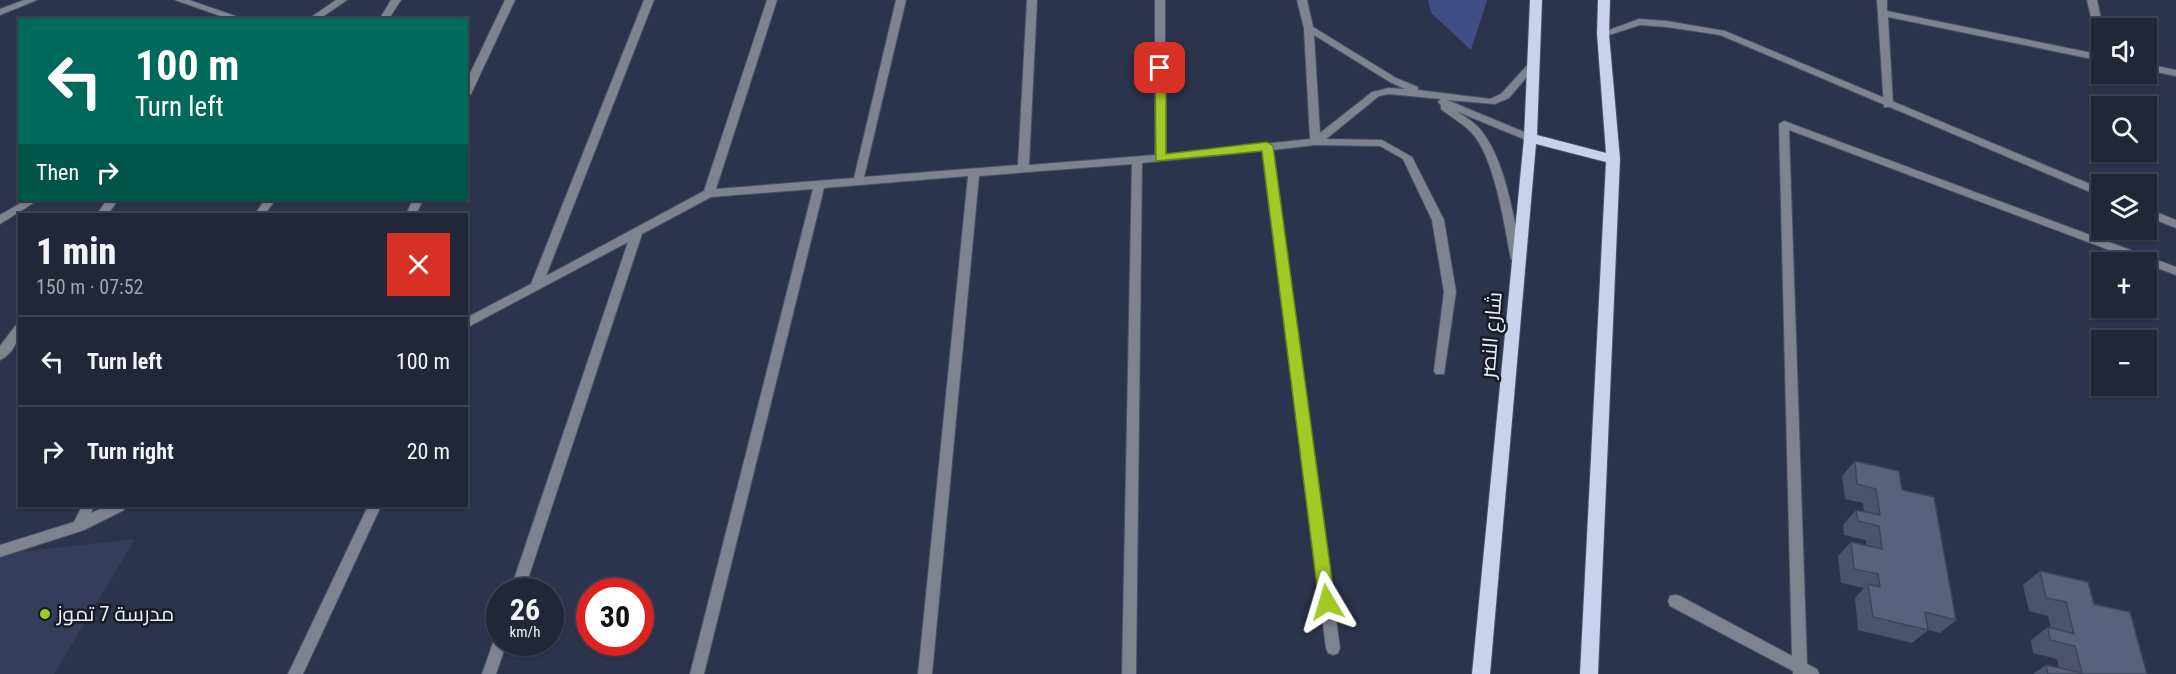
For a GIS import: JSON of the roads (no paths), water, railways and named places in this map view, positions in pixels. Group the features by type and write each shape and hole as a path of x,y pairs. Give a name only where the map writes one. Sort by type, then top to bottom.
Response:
{"main road":[{"name":"شارع النصر","path":"1481,674 1530,138 1536,0"},
{"path":"1588,674 1613,159 1604,34 1604,0"},
{"path":"1530,138 1613,159"}],"street":[{"path":"0,12 32,0"},
{"path":"180,0 237,18"},
{"path":"314,18 342,0"},
{"path":"385,18 396,0"},
{"path":"468,90 510,0"},
{"path":"536,286 649,0"},
{"path":"709,193 772,0"},
{"path":"858,182 901,0"},
{"path":"1023,169 1032,0"},
{"path":"1160,158 1161,0"},
{"path":"1302,0 1309,28 1315,142"},
{"path":"1882,0 1888,105"},
{"path":"2092,0 2096,18"},
{"path":"1883,14 2091,56"},
{"path":"1604,34 1639,22 1722,33 1888,105 2091,188"},
{"path":"1309,28 1393,80 1530,138"},
{"path":"1315,142 1376,94 1389,91 1481,102 1498,100 1505,96 1533,64"},
{"path":"2157,69 2176,73"},
{"path":"1429,96 1476,131 1484,146 1503,197 1518,265"},
{"path":"1804,672 1784,124 2176,271"},
{"path":"468,323 709,193 1137,160 1315,142 1382,143 1407,157 1438,220 1450,292 1440,371"},
{"path":"1267,146 1333,648"},
{"path":"1129,674 1137,160"},
{"path":"925,674 974,173"},
{"path":"697,674 819,185"},
{"path":"0,220 31,201"},
{"path":"103,213 112,201"},
{"path":"2157,216 2176,224"},
{"path":"521,578 637,232"},
{"path":"0,355 18,331"},
{"path":"79,526 88,507"},
{"path":"0,551 79,526 117,507"},
{"path":"295,674 374,507"},
{"path":"1675,601 1804,672"},
{"path":"489,674 495,656"}],"place":[{"name":"مدرسة 7 تموز","path":"45,614"}]}
